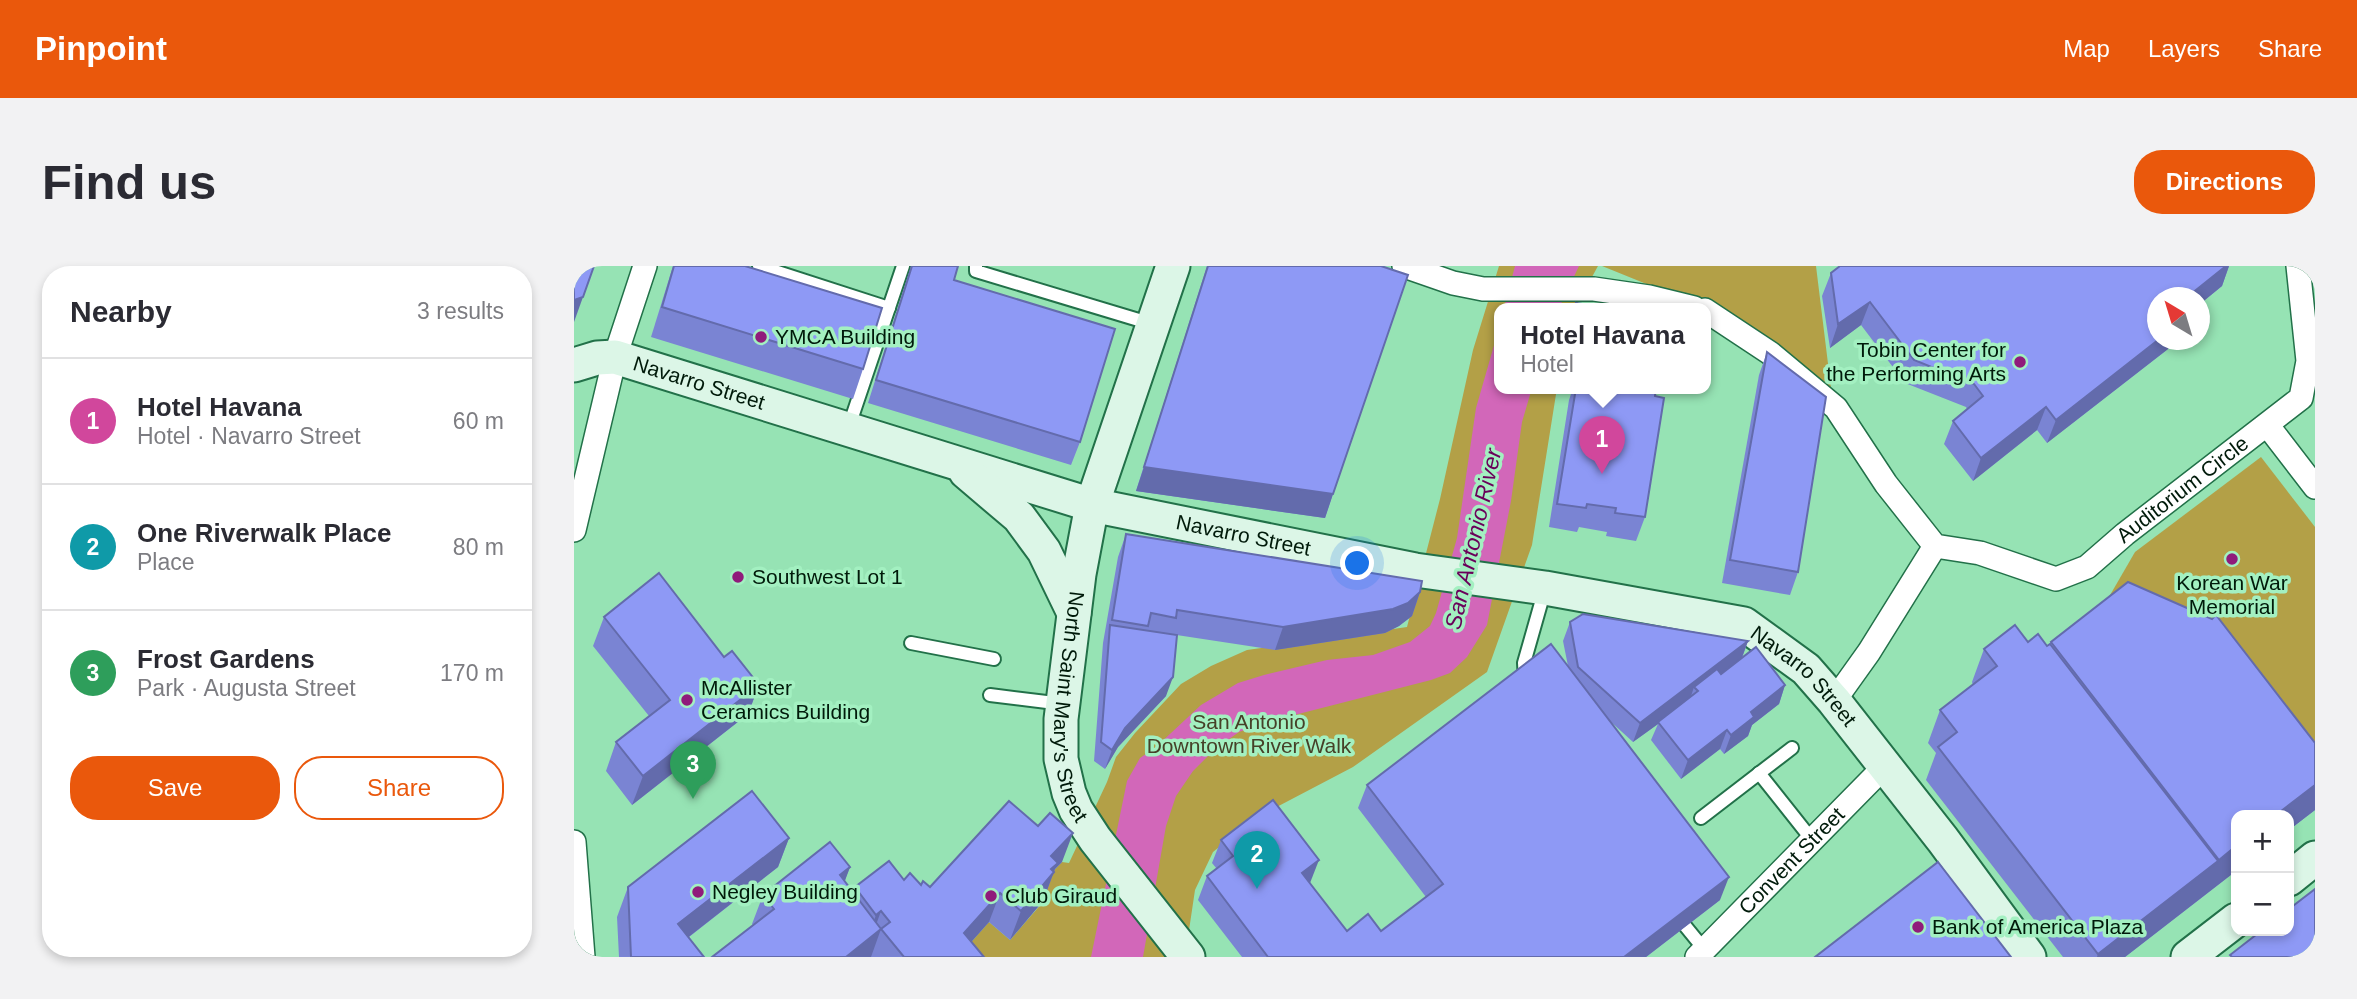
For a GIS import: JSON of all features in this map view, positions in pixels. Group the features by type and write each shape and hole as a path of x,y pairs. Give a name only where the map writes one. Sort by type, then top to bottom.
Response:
{"main road":[{"name":"North Saint Mary's Street","path":"1173,266 1092,505 1074,613 1063,704 1060,759 1076,810 1095,839 1188,957"},
{"name":"Navarro Street","path":"574,365 597,358 615,357 1092,505 1415,570 1534,587 1744,624 1806,669 1835,701 2029,957"},
{"path":"953,461 1019,517 1044,551 1074,613"},
{"path":"2294,875 2315,858"},
{"path":"2188,957 2231,924"}],"street":[{"path":"574,530 615,357 645,266"},
{"path":"1404,266 1453,283 1483,289 1594,289 1674,303"},
{"name":"Auditorium Circle","path":"1935,546 1980,553 2056,579 2087,566 2301,398 2308,361 2298,266"},
{"path":"1711,315 1770,353 1836,408 1886,484 1935,546 1835,701"},
{"path":"2268,425 2315,487"},
{"name":"Convent Street","path":"1700,953 1886,765"},
{"path":"574,842 583,957"}],"lane":[{"path":"759,266 889,308"},
{"path":"847,429 903,266"},
{"path":"976,266 976,271 1154,324"},
{"path":"1525,681 1524,663 1534,587"},
{"path":"911,643 994,660"},
{"path":"990,695 1063,704"},
{"path":"1701,818 1792,748"},
{"path":"1759,773 1813,841"},
{"path":"1686,927 1700,953"}],"green space":[{"name":"San Antonio Downtown River Walk","path":"1499,266 1598,266 1578,303 1494,303 1494,394 1556,394 1532,545 1487,672 1353,767 1254,819 1213,852 1195,890 1185,957 958,957 989,922 1010,940 1043,902 1040,885 1062,862 1069,863 1116,757 1181,684 1211,666 1247,650 1407,627 1440,499 1473,350"},
{"path":"1602,266 1816,266 1831,388 1701,297 1676,296"},
{"path":"2261,457 2315,527 2315,790 2102,609 2135,552"}],"water":[{"path":"1515,266 1579,266 1561,303 1505,303"},
{"name":"San Antonio River","path":"1494,345 1494,394 1530,394 1522,422 1511,501 1487,625 1467,657 1450,673 1431,680 1267,722 1239,732 1215,749 1193,771 1176,796 1166,826 1143,957 1091,957 1127,781 1140,758 1156,747 1201,705 1238,683 1327,660 1373,655 1410,642 1430,626 1457,538 1476,408"}],"building":[{"path":"574,266 594,266 583,297 574,300"},
{"path":"674,266 745,266 882,308 863,369 662,307"},
{"path":"912,266 958,266 954,280 1115,329 1080,442 876,380"},
{"path":"1208,266 1381,266 1408,275 1333,494 1144,467"},
{"name":"Tobin Center for the Performing Arts","path":"1840,266 2226,266 2200,287 2147,287 2147,349 2056,420 2046,407 1981,458 1953,421 1983,396 1974,384 1914,360 1870,302 1838,324 1831,273"},
{"path":"1767,352 1826,397 1798,572 1730,560"},
{"path":"1575,394 1655,394 1664,398 1645,517 1615,513 1616,508 1557,504"},
{"path":"1126,534 1422,581 1420,592 1408,603 1393,609 1283,627 1177,610 1176,618 1151,613 1148,626 1112,620"},
{"name":"McAllister Ceramics Building","path":"659,573 724,657 732,651 759,685 643,776 616,742 670,700 604,617"},
{"path":"2128,582 2212,619 2216,615 2315,743 2315,785 2282,810 2231,810 2231,850 2219,860 2051,642"},
{"path":"1583,614 1748,641 1640,723 1578,667 1570,622"},
{"path":"1110,625 1177,635 1173,677 1125,728 1112,750 1101,742"},
{"path":"2015,625 2028,642 2038,634 2047,646 2050,644 2218,861 2098,954 1938,747 1957,732 1940,710 1997,666 1984,649"},
{"path":"1551,644 1729,877 1624,957 1268,957 1207,876 1233,856 1221,840 1273,800 1319,860 1302,873 1347,931 1368,914 1381,931 1443,884 1367,785"},
{"path":"1756,647 1785,685 1751,712 1754,717 1731,735 1727,730 1688,760 1658,722 1698,691 1694,687 1717,669 1721,674"},
{"name":"Negley Building","path":"752,791 789,838 678,924 704,957 631,957 628,887"},
{"name":"Club Giraud","path":"1009,801 1038,826 1050,813 1073,833 1051,856 1058,863 1051,869 1054,872 1021,911 1000,893 964,933 984,957 904,957 881,929 890,922 881,911 876,915 855,887 889,861 904,880 910,873 921,885 923,881 930,887"},
{"path":"830,842 850,867 840,875 881,929 846,957 712,957 774,909 763,895"},
{"path":"1938,862 2011,957 1815,957"},
{"path":"2315,889 2315,957 2230,955 2255,936 2294,936 2294,905"}],"place":[{"name":"YMCA Building","path":"761,337"},
{"name":"Tobin Center for the Performing Arts","path":"2020,362"},
{"name":"Hotel Havana","path":"1602,474"},
{"name":"Korean War Memorial","path":"2232,559"},
{"name":"Southwest Lot 1","path":"738,577"},
{"name":"McAllister Ceramics Building","path":"687,700"},
{"name":"Frost Gardens","path":"693,799"},
{"name":"One Riverwalk Place","path":"1257,889"},
{"name":"Negley Building","path":"698,892"},
{"name":"Club Giraud","path":"991,896"},
{"name":"Bank of America Plaza","path":"1918,927"}]}
